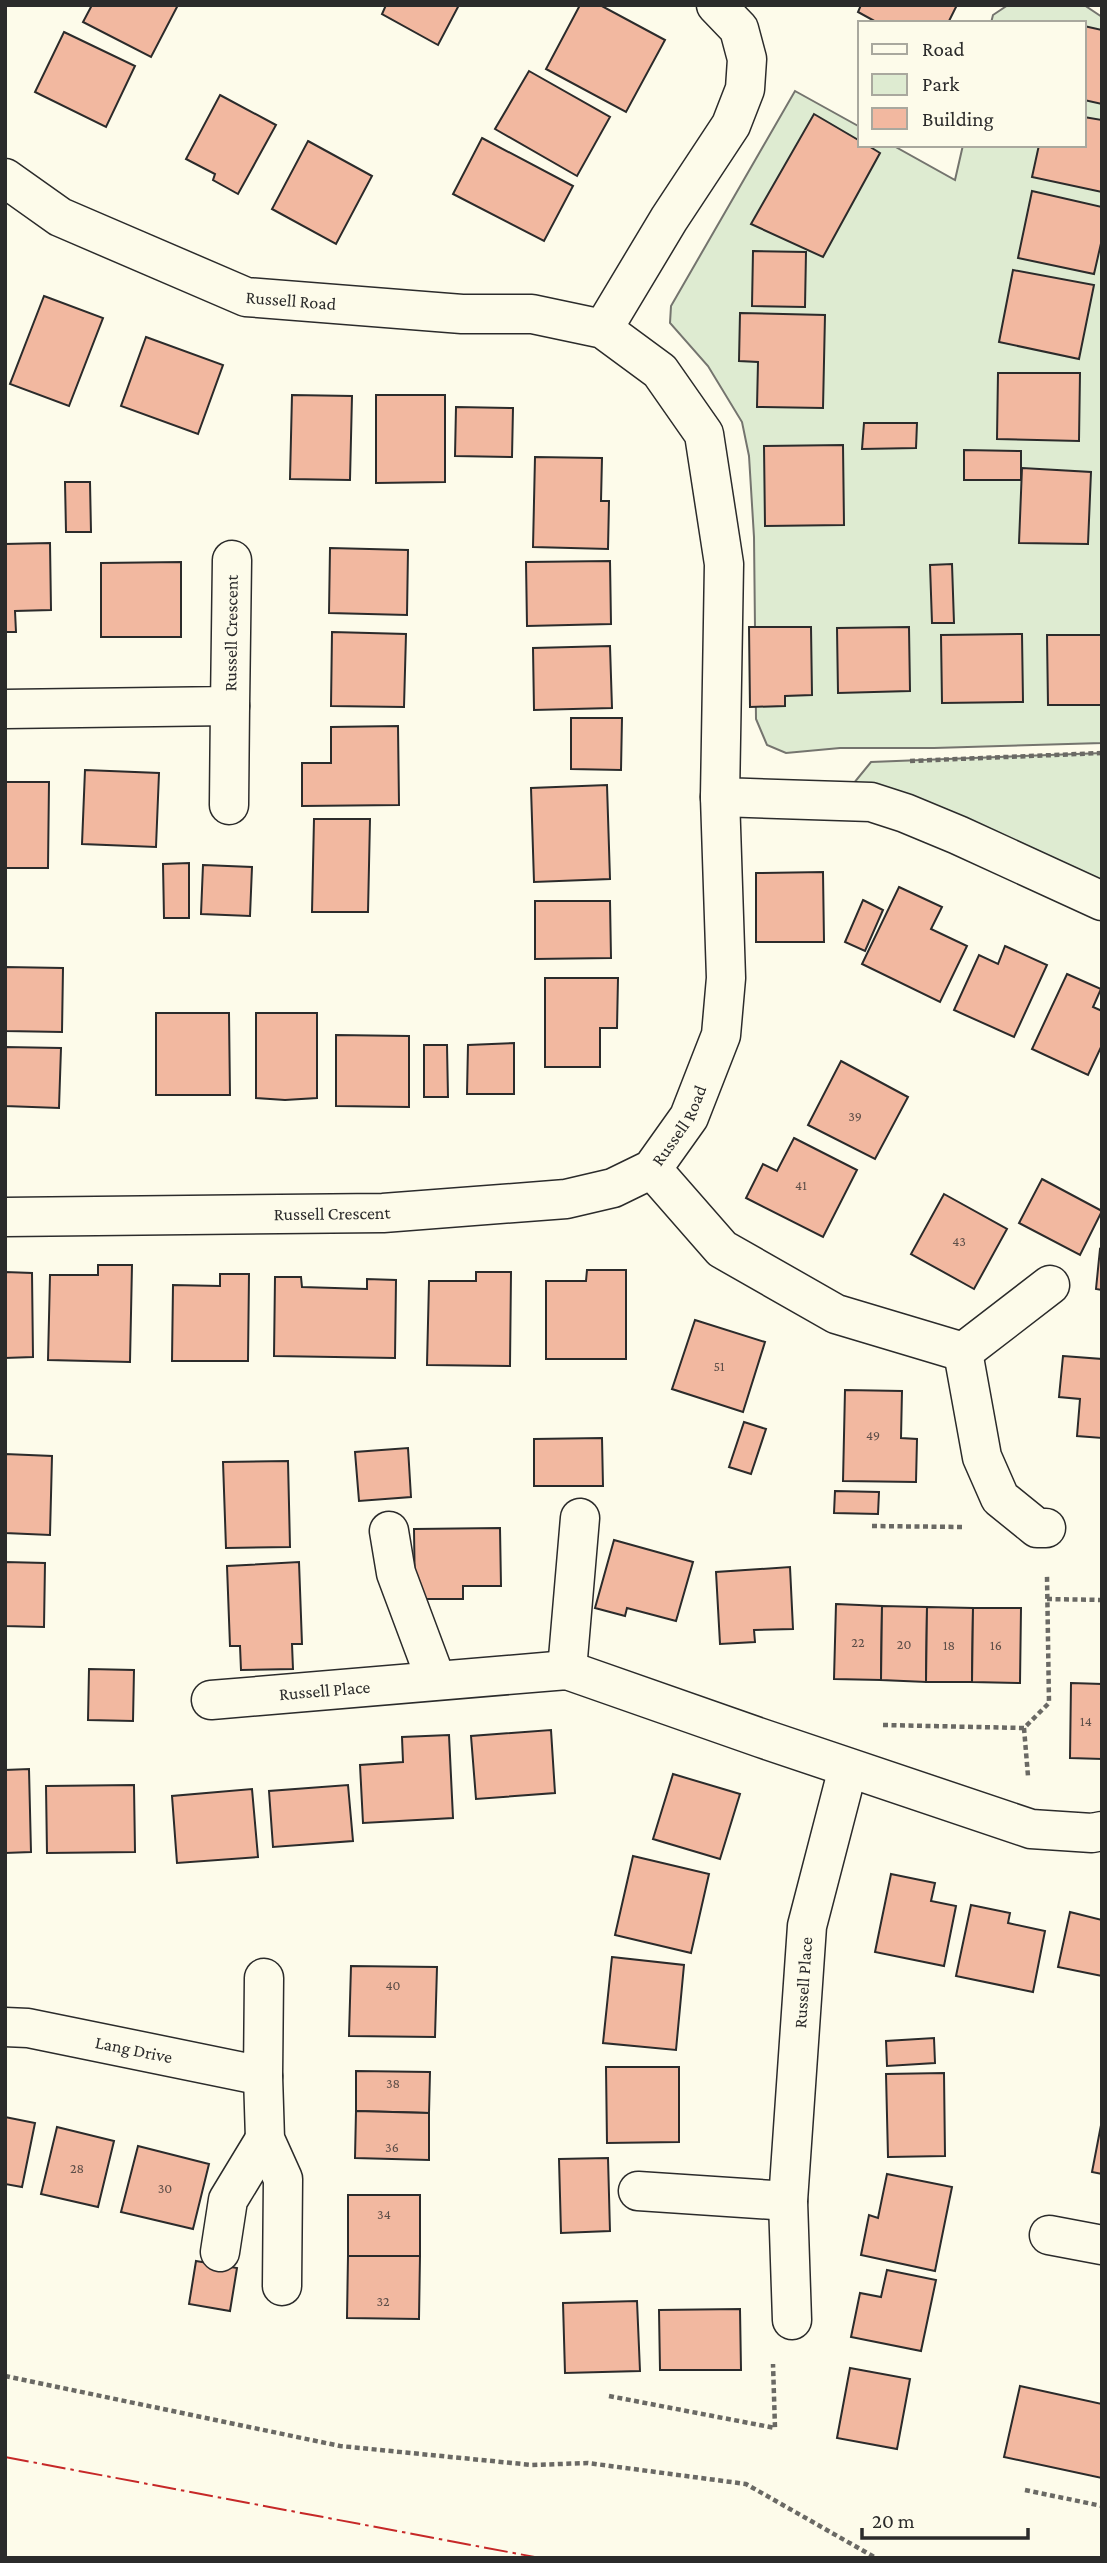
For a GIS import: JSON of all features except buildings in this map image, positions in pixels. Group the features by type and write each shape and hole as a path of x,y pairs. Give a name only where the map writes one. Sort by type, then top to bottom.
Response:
{"street":[{"path":"603,329 669,219 731,125 745,89 747,59 739,29 716,5"},
{"name":"Russell Road","path":"5,178 60,217 246,297 462,314 532,314 603,329 660,371 704,434 724,564 720,797 726,978 721,1035 689,1117 652,1169 722,1250 836,1314 963,1352"},
{"name":"Russell Crescent","path":"229,805 232,560"},
{"name":"Russell Crescent","path":"5,709 230,706"},
{"path":"720,797 871,802 958,835 1102,901"},
{"name":"Russell Crescent","path":"5,1217 383,1213 566,1199 614,1188 652,1169"},
{"path":"1046,1528 1037,1528 1000,1498 982,1457 963,1352 1050,1285"},
{"path":"567,1670 580,1518"},
{"path":"389,1531 396,1573 436,1680"},
{"name":"Russell Place","path":"211,1700 567,1670 1031,1829 1092,1833 1102,1831"},
{"name":"Russell Place","path":"792,2320 788,2201 807,1927 848,1768"},
{"path":"264,1978 265,2139 283,2179 282,2286"},
{"name":"Lang Drive","path":"5,2027 28,2028 263,2076"},
{"path":"219,2252 228,2200 265,2139"},
{"path":"638,2191 788,2201"},
{"path":"1049,2235 1102,2245"}],"path":[{"path":"898,761 1102,753"},
{"path":"877,1725 1024,1728 1049,1703 1046,1528"},
{"path":"1047,1599 1102,1600"},
{"path":"609,2396 775,2428 773,2333 792,2320"},
{"path":"5,2376 340,2446 532,2465 588,2463 746,2484 876,2558"},
{"path":"1025,2490 1102,2506"}],"green space":[{"path":"1008,5 1084,5 1102,17 1102,743 840,748 786,753 767,745 756,719 754,537 749,456 742,422 708,366 670,323 671,306 795,91 858,126 858,147 896,147 955,180 963,147 1086,147 1086,21 992,21 993,15"},
{"path":"1102,753 1102,901 840,800 871,762"}],"power":[{"path":"5,2457 540,2558"}]}
